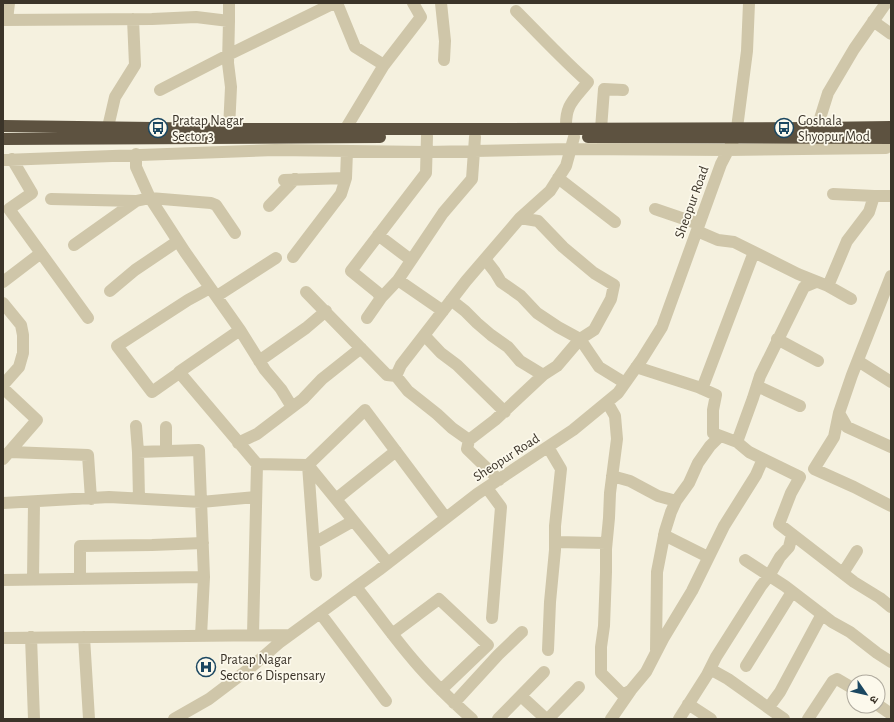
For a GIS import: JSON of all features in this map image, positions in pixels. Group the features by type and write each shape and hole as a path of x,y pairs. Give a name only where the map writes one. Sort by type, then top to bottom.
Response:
{"highway":[{"path":"3,126 229,129 346,128 570,133 736,133 817,128 891,127"},
{"path":"3,139 474,137 570,133 601,129 736,133 889,143"}],"street":[{"path":"9,3 5,20 196,17 230,20"},
{"path":"229,3 230,20 228,55 231,87 229,129"},
{"path":"160,90 335,3 355,47 384,65"},
{"path":"412,3 421,17 443,21"},
{"path":"441,3 445,41 444,60"},
{"path":"736,133 747,51 749,3"},
{"path":"817,128 828,93 854,49 886,3"},
{"path":"396,376 401,365 466,281 520,218 550,191 566,166 570,149 570,133 566,120 568,107 588,82 557,54 516,11"},
{"path":"346,128 384,65 421,17"},
{"path":"108,127 115,97 135,65 133,19"},
{"path":"873,21 891,34"},
{"path":"601,129 604,90 623,90"},
{"name":"Sheopur Road","path":"174,719 210,699 290,635 446,518 498,480 574,430 618,393 662,327 721,164 736,133"},
{"path":"381,298 351,271 404,199 426,173 427,136"},
{"path":"367,318 381,298 398,280 443,213 472,178 474,137"},
{"path":"8,159 275,150 427,152 570,149 728,150 889,143"},
{"path":"293,257 341,194 346,178 347,151"},
{"path":"136,154 136,167 150,198 240,330 259,361 292,407"},
{"path":"8,159 32,193 6,212 41,253 88,318"},
{"path":"269,206 290,180 346,178"},
{"path":"558,178 615,222"},
{"path":"833,194 891,196"},
{"path":"828,286 847,241 869,212 874,196"},
{"path":"51,199 136,201 150,198 211,203 216,205 235,233"},
{"path":"74,245 136,201"},
{"path":"655,209 698,228 718,240 734,242 816,282 828,286 851,299"},
{"path":"498,480 467,449 469,440 505,412 543,375 557,366 580,338 594,330 611,299 614,285 594,273 563,246 538,221 520,218"},
{"path":"378,235 411,260"},
{"path":"110,291 135,270 178,241"},
{"path":"702,389 754,252"},
{"path":"3,282 41,253"},
{"path":"240,330 152,392 117,346 188,300 213,292 276,258"},
{"path":"486,259 502,282 521,296 537,313 558,327 580,338 599,367 625,383"},
{"path":"891,276 839,413 834,436 814,469 891,506"},
{"path":"398,280 443,311"},
{"path":"737,442 760,376 777,339 804,287 816,282"},
{"path":"306,292 387,375 396,376 408,391 452,428 469,440"},
{"path":"451,300 491,335 508,347 520,361 543,375"},
{"path":"881,300 891,307"},
{"path":"3,303 21,324 23,335 23,353 19,366 3,386 37,420 7,456"},
{"path":"259,361 306,328 326,311"},
{"path":"424,335 441,353 457,365 505,412"},
{"path":"777,339 818,361"},
{"path":"238,443 257,434 303,399 322,379 361,348"},
{"path":"858,361 891,382"},
{"path":"636,367 716,395 713,410 712,433 737,442 750,452 800,478 791,493 779,524 854,582 889,601"},
{"path":"180,373 257,464 253,635"},
{"path":"757,386 800,406"},
{"path":"607,402 615,416 618,439 612,476 606,543 604,626 601,647 600,673 623,695 631,690"},
{"path":"257,464 308,465 365,410 446,518"},
{"path":"839,413 847,427 891,447"},
{"path":"136,426 139,499"},
{"path":"166,428 166,451"},
{"path":"656,653 657,572 664,535 676,501 690,483 698,463 710,446 720,436"},
{"path":"548,447 561,469 555,526 548,650"},
{"path":"138,452 199,450 204,577 201,636"},
{"path":"336,500 396,451"},
{"path":"7,456 88,455 91,498"},
{"path":"611,719 631,690 646,672 663,639 692,591 724,526 756,475 763,459"},
{"path":"308,465 388,563"},
{"path":"308,465 316,575"},
{"path":"612,476 630,481 658,496 676,501"},
{"path":"487,488 501,507 492,618"},
{"path":"3,503 34,503 110,497 201,502 256,497"},
{"path":"33,579 34,503"},
{"path":"314,543 354,521"},
{"path":"664,535 708,557"},
{"path":"679,719 716,657 761,586 769,576 780,556 789,547 792,535"},
{"path":"555,542 606,543"},
{"path":"80,578 80,546 203,543"},
{"path":"843,573 857,550"},
{"path":"745,560 891,662"},
{"path":"3,580 204,577"},
{"path":"356,587 414,662 454,704 464,717"},
{"path":"746,666 792,592"},
{"path":"392,634 439,599 488,646 441,690"},
{"path":"320,613 386,701"},
{"path":"768,707 780,692 822,614"},
{"path":"454,704 498,655 522,632"},
{"path":"3,638 290,635"},
{"path":"31,637 34,719"},
{"path":"84,637 89,719"},
{"path":"710,669 728,679 784,719"},
{"path":"498,719 544,672"},
{"path":"808,719 833,682 837,679 846,683"},
{"path":"521,696 547,719 579,687"},
{"path":"688,704 711,719"}],"place":[{"name":"Pratap Nagar Sector 3","path":"158,128"},
{"name":"Goshala Shyopur Mod","path":"784,128"},
{"name":"Pratap Nagar Sector 6 Dispensary","path":"206,667"}]}
